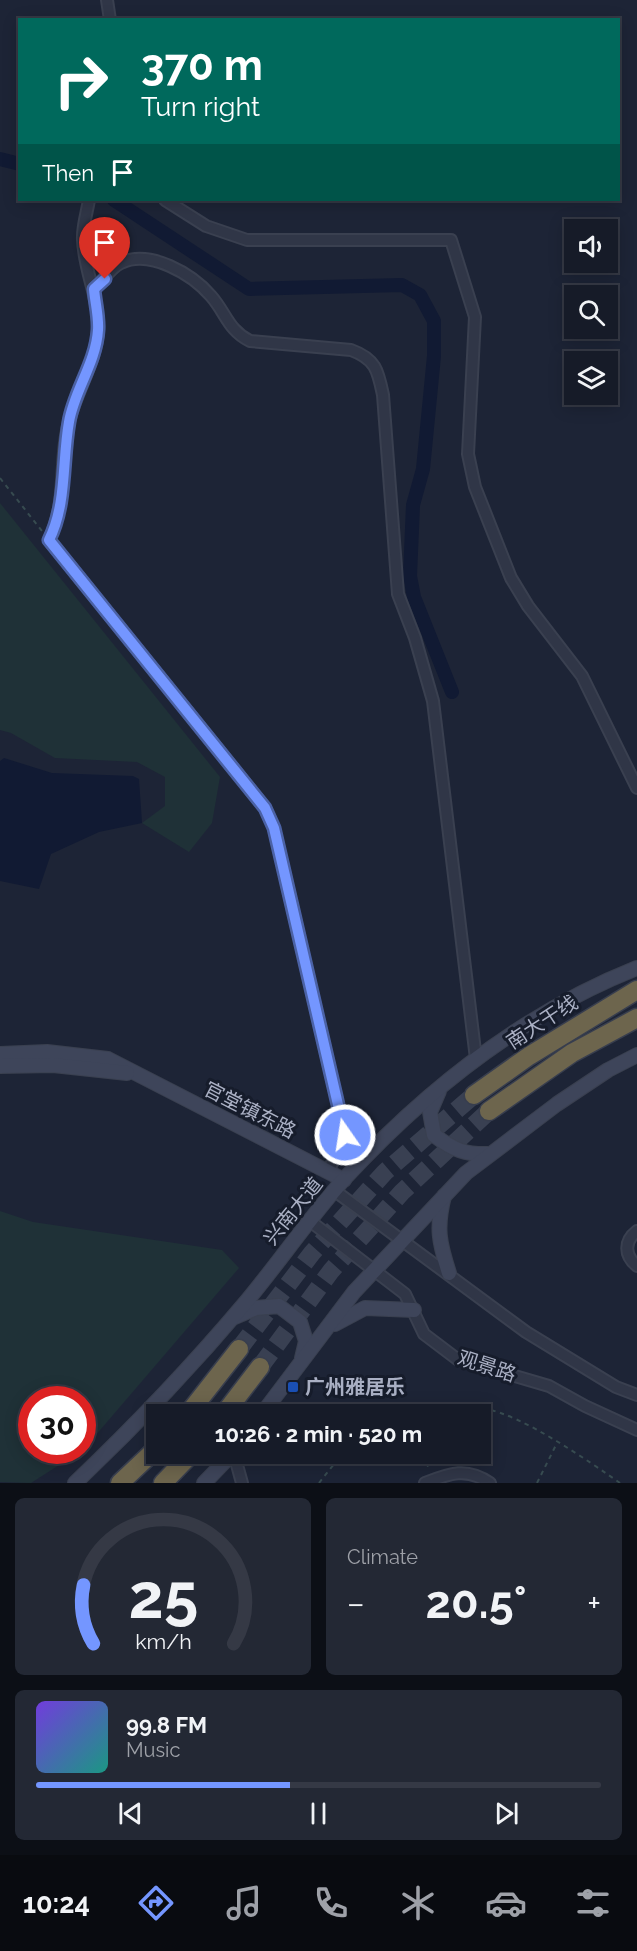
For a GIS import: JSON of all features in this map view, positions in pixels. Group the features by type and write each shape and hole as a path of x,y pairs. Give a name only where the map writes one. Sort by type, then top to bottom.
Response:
{"highway":[{"name":"南大干线","path":"474,1095 529,1056 637,990"},
{"path":"489,1111 572,1053 637,1018"},
{"path":"196,1404 239,1349"},
{"path":"232,1404 260,1367"},
{"path":"120,1483 146,1458"},
{"path":"163,1483 181,1464"}],"main road":[{"name":"兴南大道","path":"75,1483 146,1416 230,1319 334,1191 390,1131 503,1038 576,995 637,968"},
{"name":"官堂镇东路","path":"0,1054 88,1055 108,1059 344,1180"},
{"path":"270,1404 374,1270 466,1173 557,1104 608,1070 637,1055"},
{"name":"官堂镇东路","path":"0,1066 53,1065 138,1074"},
{"path":"439,1089 430,1112 434,1135 451,1149 470,1155 490,1154"},
{"path":"444,1196 437,1222 439,1243 449,1273"},
{"path":"230,1319 256,1308 279,1306 300,1322 306,1341 301,1363"},
{"path":"326,1330 352,1312 365,1308 414,1310"},
{"path":"204,1483 223,1464"}],"street":[{"path":"107,0 110,18"},
{"path":"167,201 206,226 247,240 451,240 475,316 468,454 475,487 511,578 528,606 582,676 637,788"},
{"path":"88,205 83,240 94,289 98,330 69,420 59,507 56,525 49,540 251,790 265,808 274,828 345,1135 328,1172"},
{"path":"94,289 121,263 143,260 167,266 193,278 213,298 229,326 249,341 351,350 366,355 374,365 383,395 398,594 415,638 433,700 476,1059"},
{"path":"334,1191 449,1273 526,1332 616,1387 637,1395"},
{"name":"观景路","path":"310,1221 405,1294 424,1334 457,1359 549,1386 637,1430"},
{"path":"637,1231 630,1237 627,1249 637,1266"},
{"path":"236,1464 242,1483"},
{"path":"429,1481 450,1473 477,1473 490,1483"}],"path":[{"path":"0,478 49,540"},
{"path":"491,1410 518,1420 584,1457 620,1483"},
{"path":"537,1483 557,1443"},
{"path":"319,1483 334,1464"},
{"path":"425,1464 429,1481"}],"shaded area":[{"path":"0,503 220,777 212,823 189,852 142,823 165,806 165,777 137,762 55,758 11,733 0,730"},
{"path":"0,1211 33,1222 222,1250 239,1268 96,1435 96,1386 18,1386 18,1464 61,1464 31,1483 0,1482"}],"water":[{"path":"4,758 52,773 133,776 139,779 142,823 99,832 51,854 39,889 0,881 0,761"}],"waterway":[{"path":"0,159 18,164"},
{"path":"116,201 249,289 402,285 420,295 434,321 434,356 423,469 413,505 410,576 414,597 452,692"}],"tunnel":[{"path":"239,1349 312,1253 385,1172 474,1095"},
{"path":"260,1367 331,1271 402,1192 489,1111"}],"place":[{"name":"广州雅居乐","path":"293,1387"}],"route":[{"path":"105,279 94,289 98,330 94,350 69,420 61,498 56,525 49,540 265,808 274,828 345,1135"}]}
